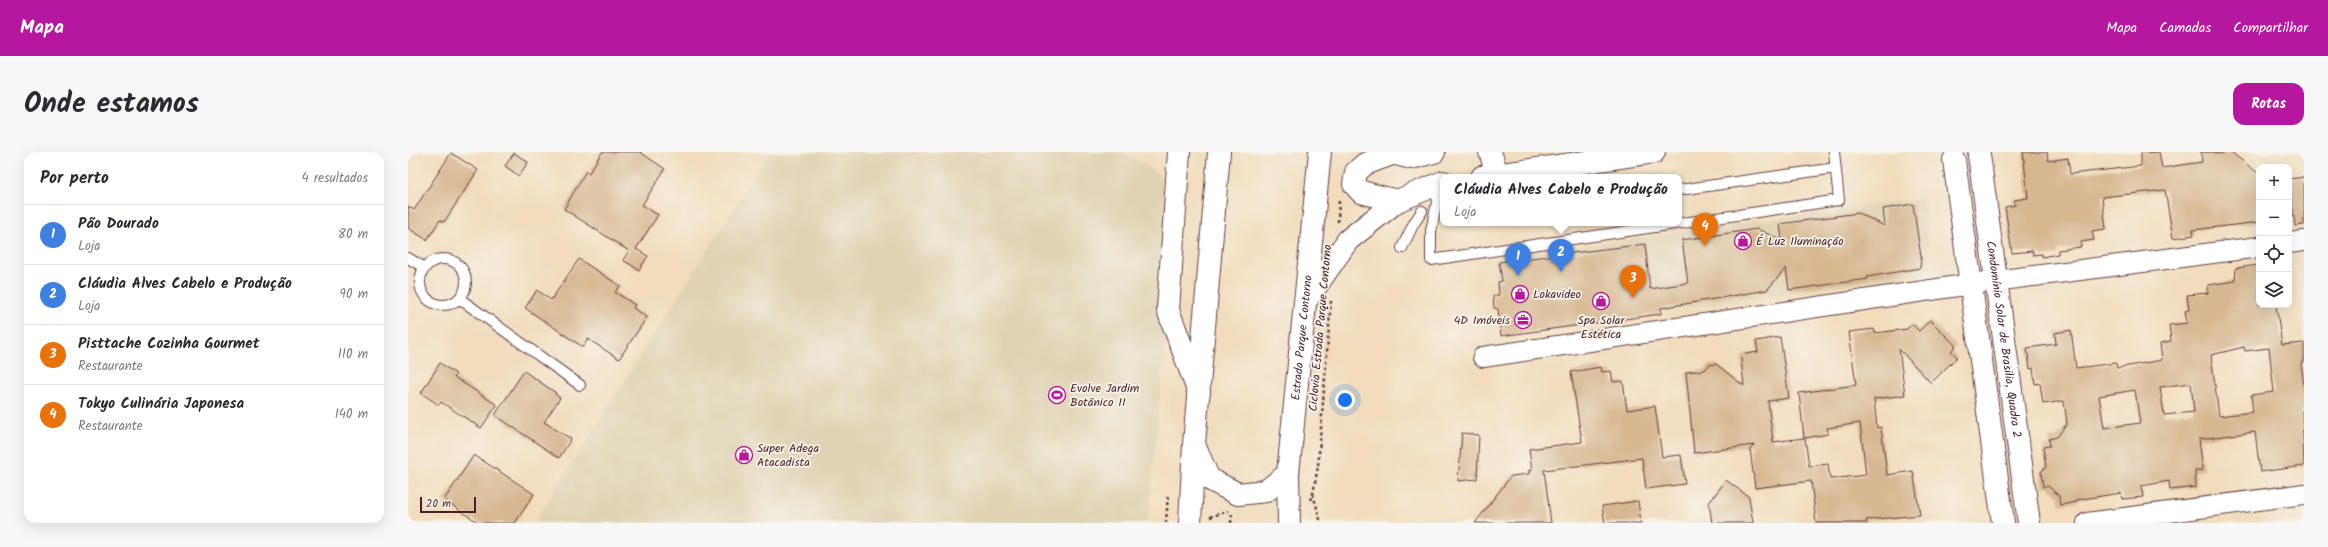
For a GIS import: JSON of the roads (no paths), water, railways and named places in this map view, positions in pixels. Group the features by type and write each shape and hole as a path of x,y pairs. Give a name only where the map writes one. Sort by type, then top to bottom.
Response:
{"main road":[{"path":"1179,152 1168,310 1199,393"},
{"path":"1198,521 1194,444 1219,152"},
{"name":"Estrada Parque Contorno","path":"1289,523 1288,474 1320,152"},
{"path":"1412,202 1361,192 1354,184 1356,172 1365,164 1390,153 1412,158 1434,152"},
{"path":"1487,174 1494,164 1490,152"},
{"path":"1500,174 1654,152"},
{"name":"Condomínio Solar de Brasilia, Quadra 2","path":"2003,523 1955,168 1980,164 2029,523"},
{"path":"1305,302 1348,240 1412,202 1440,183"},
{"path":"1194,444 1209,479 1238,494 1266,491 1288,474"}],"street":[{"path":"2292,243 2304,242"},
{"path":"1483,357 1971,284 2256,247"},
{"path":"2087,523 2304,494"}],"lane":[{"path":"1682,223 1839,200 1834,152"},
{"path":"1682,190 1836,168"},
{"path":"1440,194 1431,260 1662,226"},
{"path":"1412,202 1435,224"},
{"path":"1402,248 1413,225 1412,202"},
{"path":"408,258 425,268"},
{"path":"443,259 458,264 463,270 466,282 464,293 460,299 454,303 440,305 427,299 420,286 420,278 425,268 435,261 443,259"},
{"path":"460,299 580,385"}],"place":[{"name":"É Luz Iluminação","path":"1743,241"},
{"name":"Tokyo Culinária Japonesa","path":"1705,246"},
{"name":"Cláudia Alves Cabelo e Produção","path":"1561,272"},
{"name":"Pão Dourado","path":"1518,276"},
{"name":"Lokavideo","path":"1520,294"},
{"name":"Pisttache Cozinha Gourmet","path":"1633,298"},
{"name":"Spa Solar Estética","path":"1601,301"},
{"name":"4D Imóveis","path":"1523,320"},
{"name":"Evolve Jardim Botânico II","path":"1057,395"},
{"name":"Super Adega Atacadista","path":"744,455"}]}
